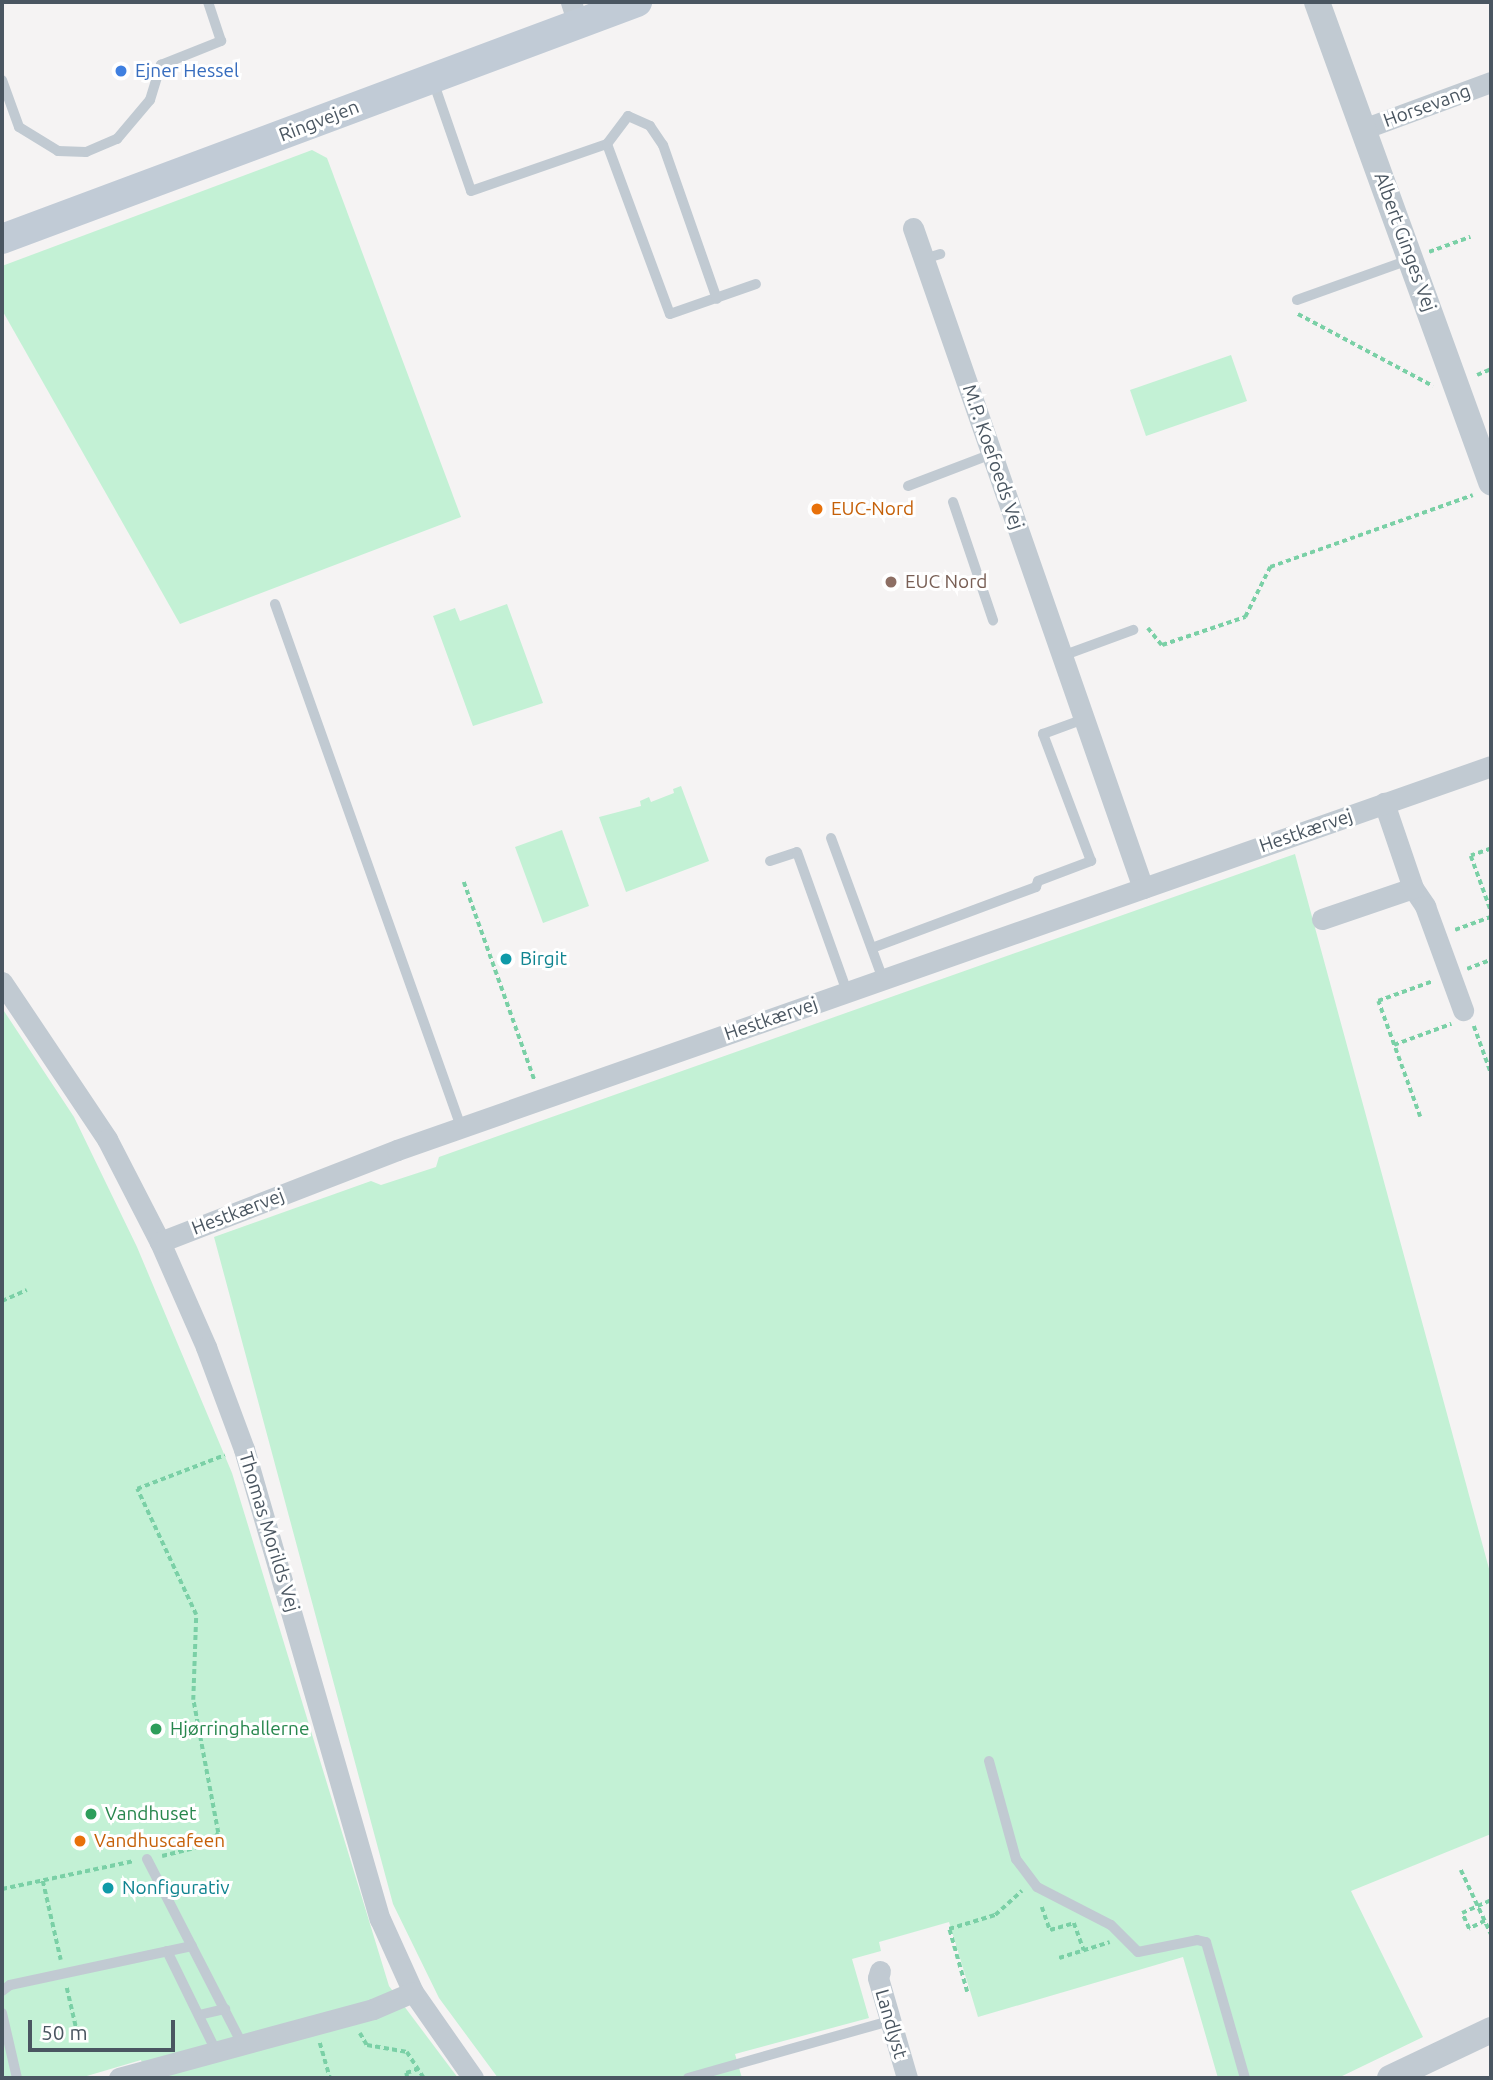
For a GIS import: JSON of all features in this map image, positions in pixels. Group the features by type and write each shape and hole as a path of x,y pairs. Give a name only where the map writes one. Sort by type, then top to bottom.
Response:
{"main road":[{"name":"Ringvejen","path":"2,239 432,78 575,13 637,2"}],"street":[{"name":"Albert Ginges Vej","path":"1317,2 1463,402 1485,488"},
{"name":"Horsevang","path":"1363,129 1491,82"},
{"name":"M.P. Koefoeds Vej","path":"913,228 932,256 992,454 1143,888"},
{"name":"Hestkærvej","path":"160,1242 461,1127 1491,766"},
{"path":"1384,803 1413,888 1437,937 1463,1010"},
{"path":"1322,919 1413,888"},
{"name":"Thomas Morilds Vej","path":"2,982 10,1010 107,1139 160,1242 244,1449 353,1835 380,1919 412,1992 473,2078"},
{"name":"Landlyst","path":"880,1970 878,1978 907,2078"},
{"path":"127,2077 355,2014 412,1992"},
{"path":"1390,2078 1491,2030"}],"lane":[{"path":"2,80 19,127 58,151 86,152 117,139 150,100 161,65 222,41 208,2"},
{"path":"432,78 471,191 607,144 628,116 650,126 663,145 717,299"},
{"path":"607,144 670,314 756,284"},
{"path":"1297,300 1411,259"},
{"path":"908,486 992,454"},
{"path":"953,502 993,620"},
{"path":"275,604 461,1127"},
{"path":"1062,656 1133,630"},
{"path":"872,948 1036,887 1038,881 1091,861 1043,734 1084,719"},
{"path":"831,838 883,979"},
{"path":"770,861 797,852 847,992"},
{"path":"989,1761 1010,1842 1035,1885 1111,1925 1142,1953 1197,1940 1206,1942 1245,2078"},
{"path":"147,1859 243,2046"},
{"path":"2,1991 10,1985 192,1945"},
{"path":"167,1951 218,2053"},
{"path":"199,2015 225,2010"},
{"path":"2,2013 17,2078"},
{"path":"688,2078 716,2075 890,2021"}],"path":[{"path":"1411,259 1470,237"},
{"path":"1297,300 1298,316 1463,402"},
{"path":"1133,630 1144,624 1162,645 1245,617 1270,567 1485,488"},
{"path":"1491,849 1471,856 1491,911"},
{"path":"464,882 542,1099"},
{"path":"1437,937 1491,917"},
{"path":"1420,1117 1378,1001 1491,960"},
{"path":"1463,1010 1471,1017 1491,1073"},
{"path":"2,1301 27,1290"},
{"path":"2,1889 211,1844 218,1833 193,1700 196,1615 137,1489 244,1449"},
{"path":"1461,1870 1491,1934"},
{"path":"967,1992 949,1928 995,1915 1035,1885 1050,1930 1074,1923 1084,1950"},
{"path":"1485,1922 1469,1929 1462,1913 1491,1899"},
{"path":"1059,1958 1121,1935"},
{"path":"355,2014 365,2043 407,2052 424,2078"},
{"path":"315,2025 330,2078"},
{"path":"407,2078 406,2073 418,2069"}],"green space":[{"path":"312,150 327,158 461,517 180,624 2,310 2,266"},
{"path":"1231,355 1247,401 1146,436 1130,390"},
{"path":"507,604 543,703 473,726 433,616 455,608 460,621"},
{"path":"681,786 709,861 626,892 599,817 641,806 640,801 649,797 651,802 674,793 673,789"},
{"path":"562,830 589,906 543,923 515,847"},
{"path":"1295,854 1491,1576 1491,1834 1351,1891 1423,2037 1338,2078 1218,2078 1183,1957 978,2017 949,1922 879,1942 881,1951 852,1959 869,2018 735,2054 742,2078 498,2078 439,1998 393,1904 214,1237 371,1181 381,1185 436,1167 439,1157"},
{"name":"Hjørringhallerne","path":"2,1008 74,1117 137,1247 232,1473 389,1986 458,2078 147,2078 141,2060 80,2078 2,2078"}],"place":[{"name":"Ejner Hessel","path":"121,71"},
{"name":"EUC-Nord","path":"817,509"},
{"name":"EUC Nord","path":"891,582"},
{"name":"Birgit","path":"506,959"},
{"name":"Hjørringhallerne","path":"156,1729"},
{"name":"Vandhuset","path":"91,1814"},
{"name":"Vandhuscafeen","path":"80,1841"},
{"name":"Nonfigurativ","path":"108,1888"}]}
